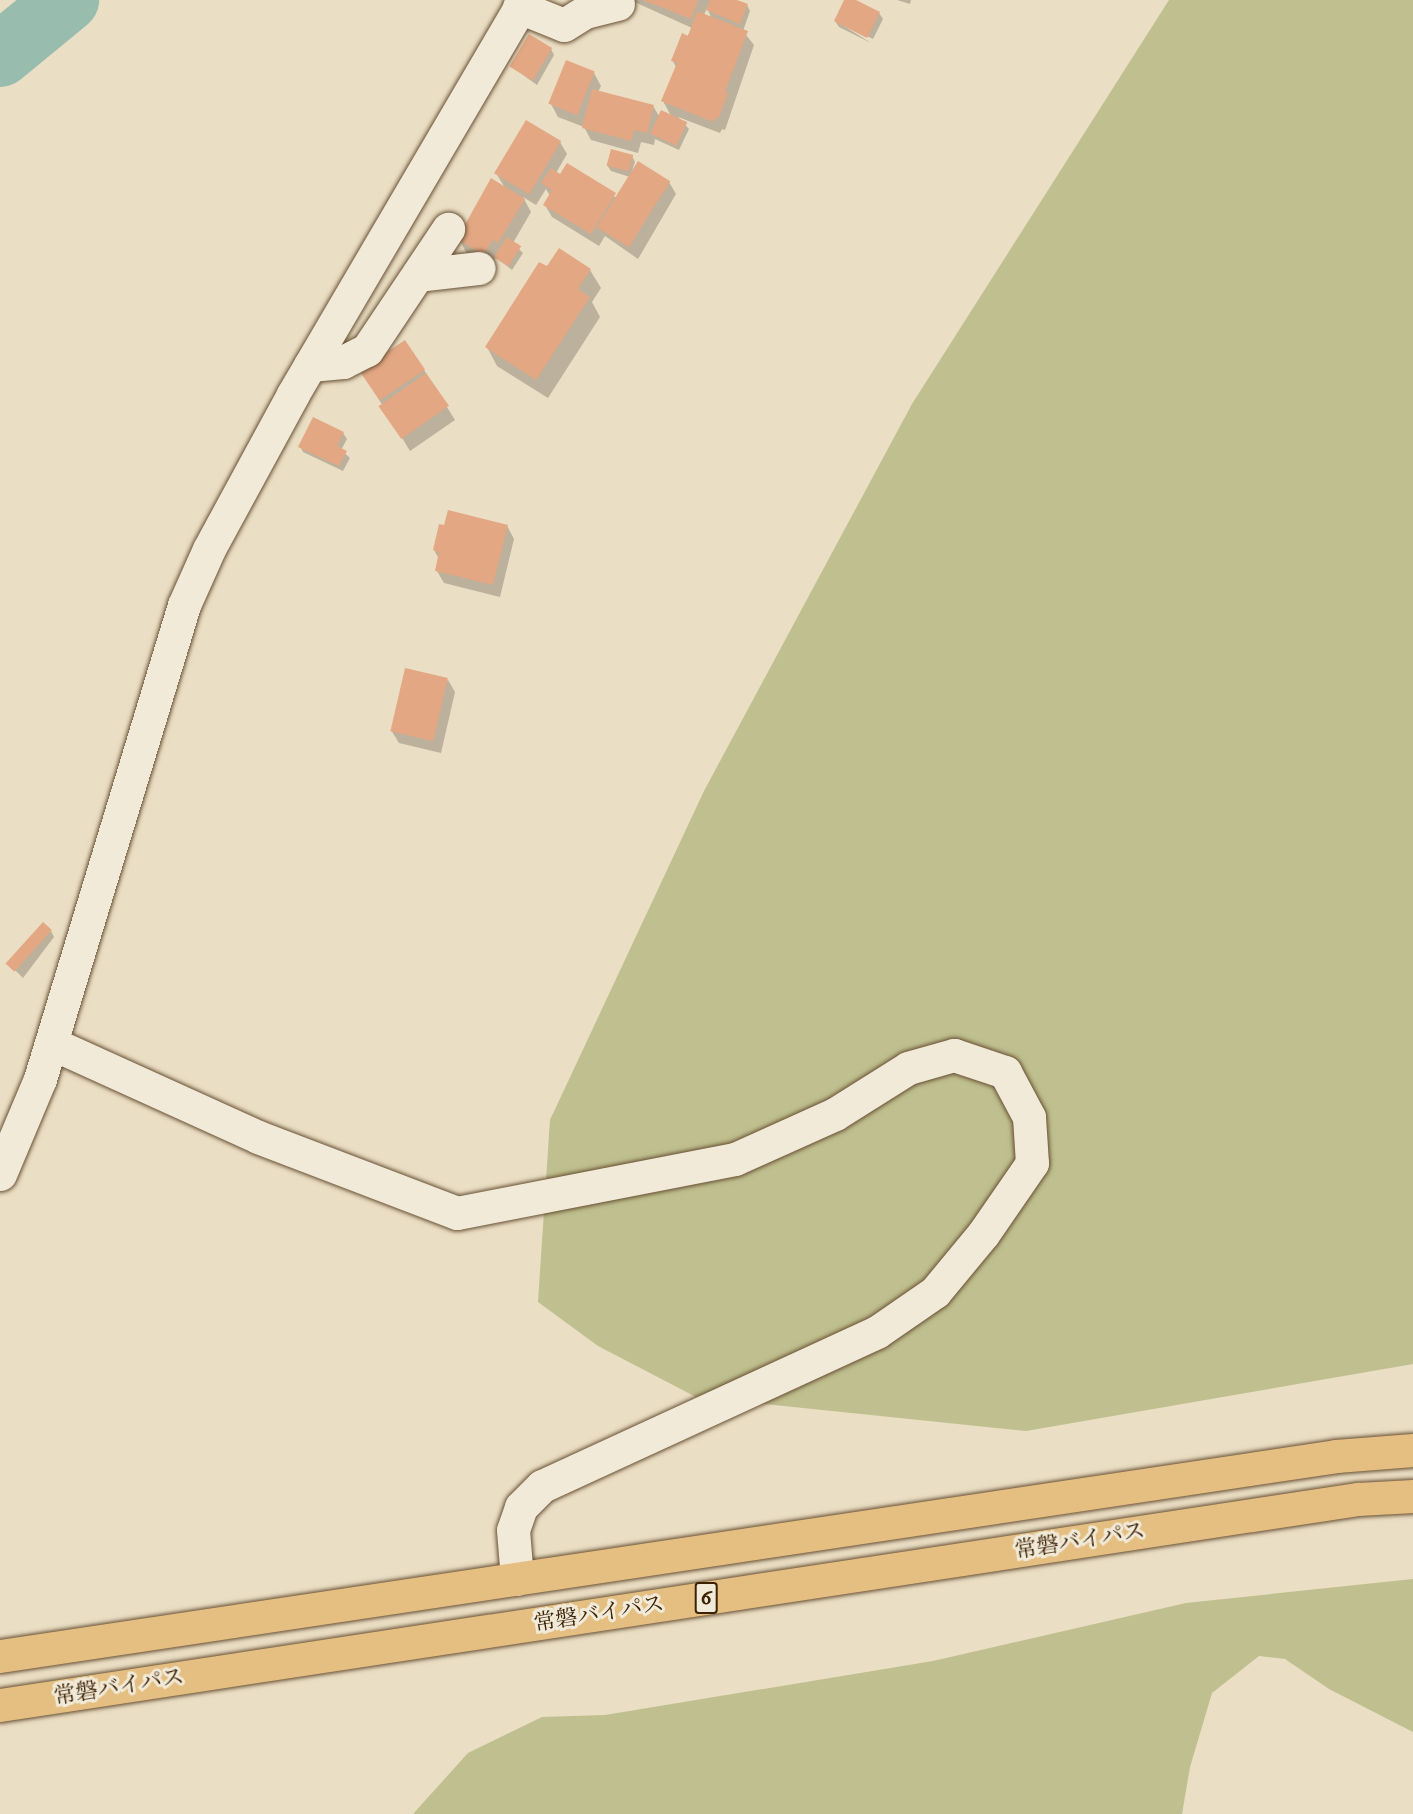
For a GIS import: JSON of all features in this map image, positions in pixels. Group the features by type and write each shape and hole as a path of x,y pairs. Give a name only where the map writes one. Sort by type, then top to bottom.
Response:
{"highway":[{"name":"常磐バイパス","path":"0,1656 1336,1456 1413,1450"},
{"name":"常磐バイパス","path":"0,1705 1358,1499 1413,1496"}],"street":[{"path":"0,1174 51,1043 184,605 209,549 310,365 522,4 564,26 585,12 618,4"},
{"path":"310,365 343,362 367,350 448,229"},
{"path":"418,275 479,268"},
{"path":"51,1043 258,1137 402,1196 457,1213 735,1159 835,1114 908,1068 954,1055 1005,1072 1029,1117 1032,1163 983,1234 935,1292 877,1332 542,1486 521,1508 513,1530 517,1579"}],"green space":[{"path":"1169,0 1413,0 1413,1364 1026,1431 696,1397 598,1346 538,1302 550,1120 704,791 912,404"},
{"path":"1413,1579 1413,1732 1329,1689 1285,1659 1259,1656 1212,1693 1190,1767 1182,1814 413,1814 468,1753 542,1717 605,1715 933,1661 1186,1603"}],"building":[{"path":"643,0 698,0 691,19"},
{"path":"710,0 737,0 748,4 740,24 706,10"},
{"path":"844,0 856,0 880,12 867,38 834,21"},
{"path":"697,11 748,31 725,92 728,94 718,119 715,117 713,122 661,101 677,63 671,61 682,33 688,36"},
{"path":"529,34 552,48 533,80 509,67"},
{"path":"566,60 595,72 577,115 548,104"},
{"path":"592,89 654,105 647,133 634,130 631,141 582,128"},
{"path":"661,110 687,122 676,146 650,134"},
{"path":"526,120 561,141 529,194 494,173"},
{"path":"611,149 633,155 629,171 607,165"},
{"path":"638,161 670,181 629,247 597,227"},
{"path":"567,163 616,193 591,234 543,205 552,190 541,183 551,168 560,174"},
{"path":"491,178 525,199 498,243 493,240 483,255 457,239"},
{"path":"507,237 521,246 508,266 494,257"},
{"path":"559,248 591,269 578,289 590,297 536,380 485,347 539,262 547,266"},
{"path":"405,340 425,370 380,401 359,371"},
{"path":"426,373 449,406 401,439 378,406"},
{"path":"313,417 344,432 337,446 347,451 339,466 298,447"},
{"path":"448,510 508,525 493,585 435,571 439,552 433,550 439,524 444,525"},
{"path":"405,668 448,678 433,741 390,731"},
{"path":"43,922 52,930 14,972 6,964"}],"waterway":[{"path":"0,55 67,0"}]}
